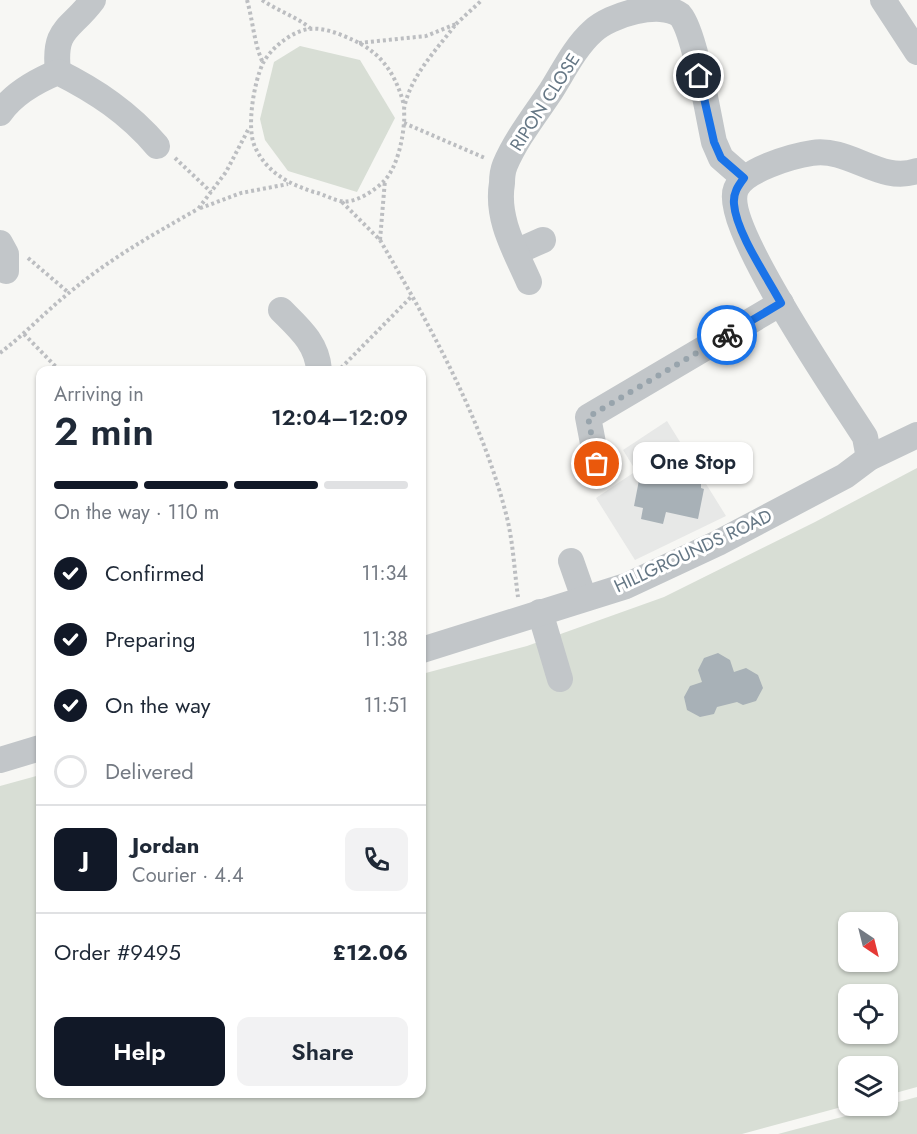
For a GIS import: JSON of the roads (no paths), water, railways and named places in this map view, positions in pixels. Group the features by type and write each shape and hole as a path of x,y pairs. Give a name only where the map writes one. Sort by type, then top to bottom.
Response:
{"street":[{"path":"58,72 56,52 62,33 93,0"},
{"path":"883,0 917,52"},
{"path":"668,3 679,14 690,31 717,150 721,158 744,178"},
{"name":"RIPON CLOSE","path":"530,282 501,214 501,186 505,166 516,144 572,58 592,32 630,10 668,3"},
{"path":"0,113 7,103 36,81 58,72 144,117 157,146"},
{"path":"869,458 865,437 781,303 745,237 734,204 736,190 744,178 757,171 813,153 840,154 890,174 905,176 917,171"},
{"path":"516,252 543,240"},
{"path":"597,464 588,417 781,303"},
{"path":"281,310 310,340 318,357 319,366"},
{"name":"HILLGROUNDS ROAD","path":"426,641 626,586 718,543 845,476 869,458 917,435"},
{"path":"571,561 584,598"},
{"path":"531,614 560,680"},
{"path":"0,760 36,749"}],"place":[{"name":"One Stop","path":"597,464"}]}
